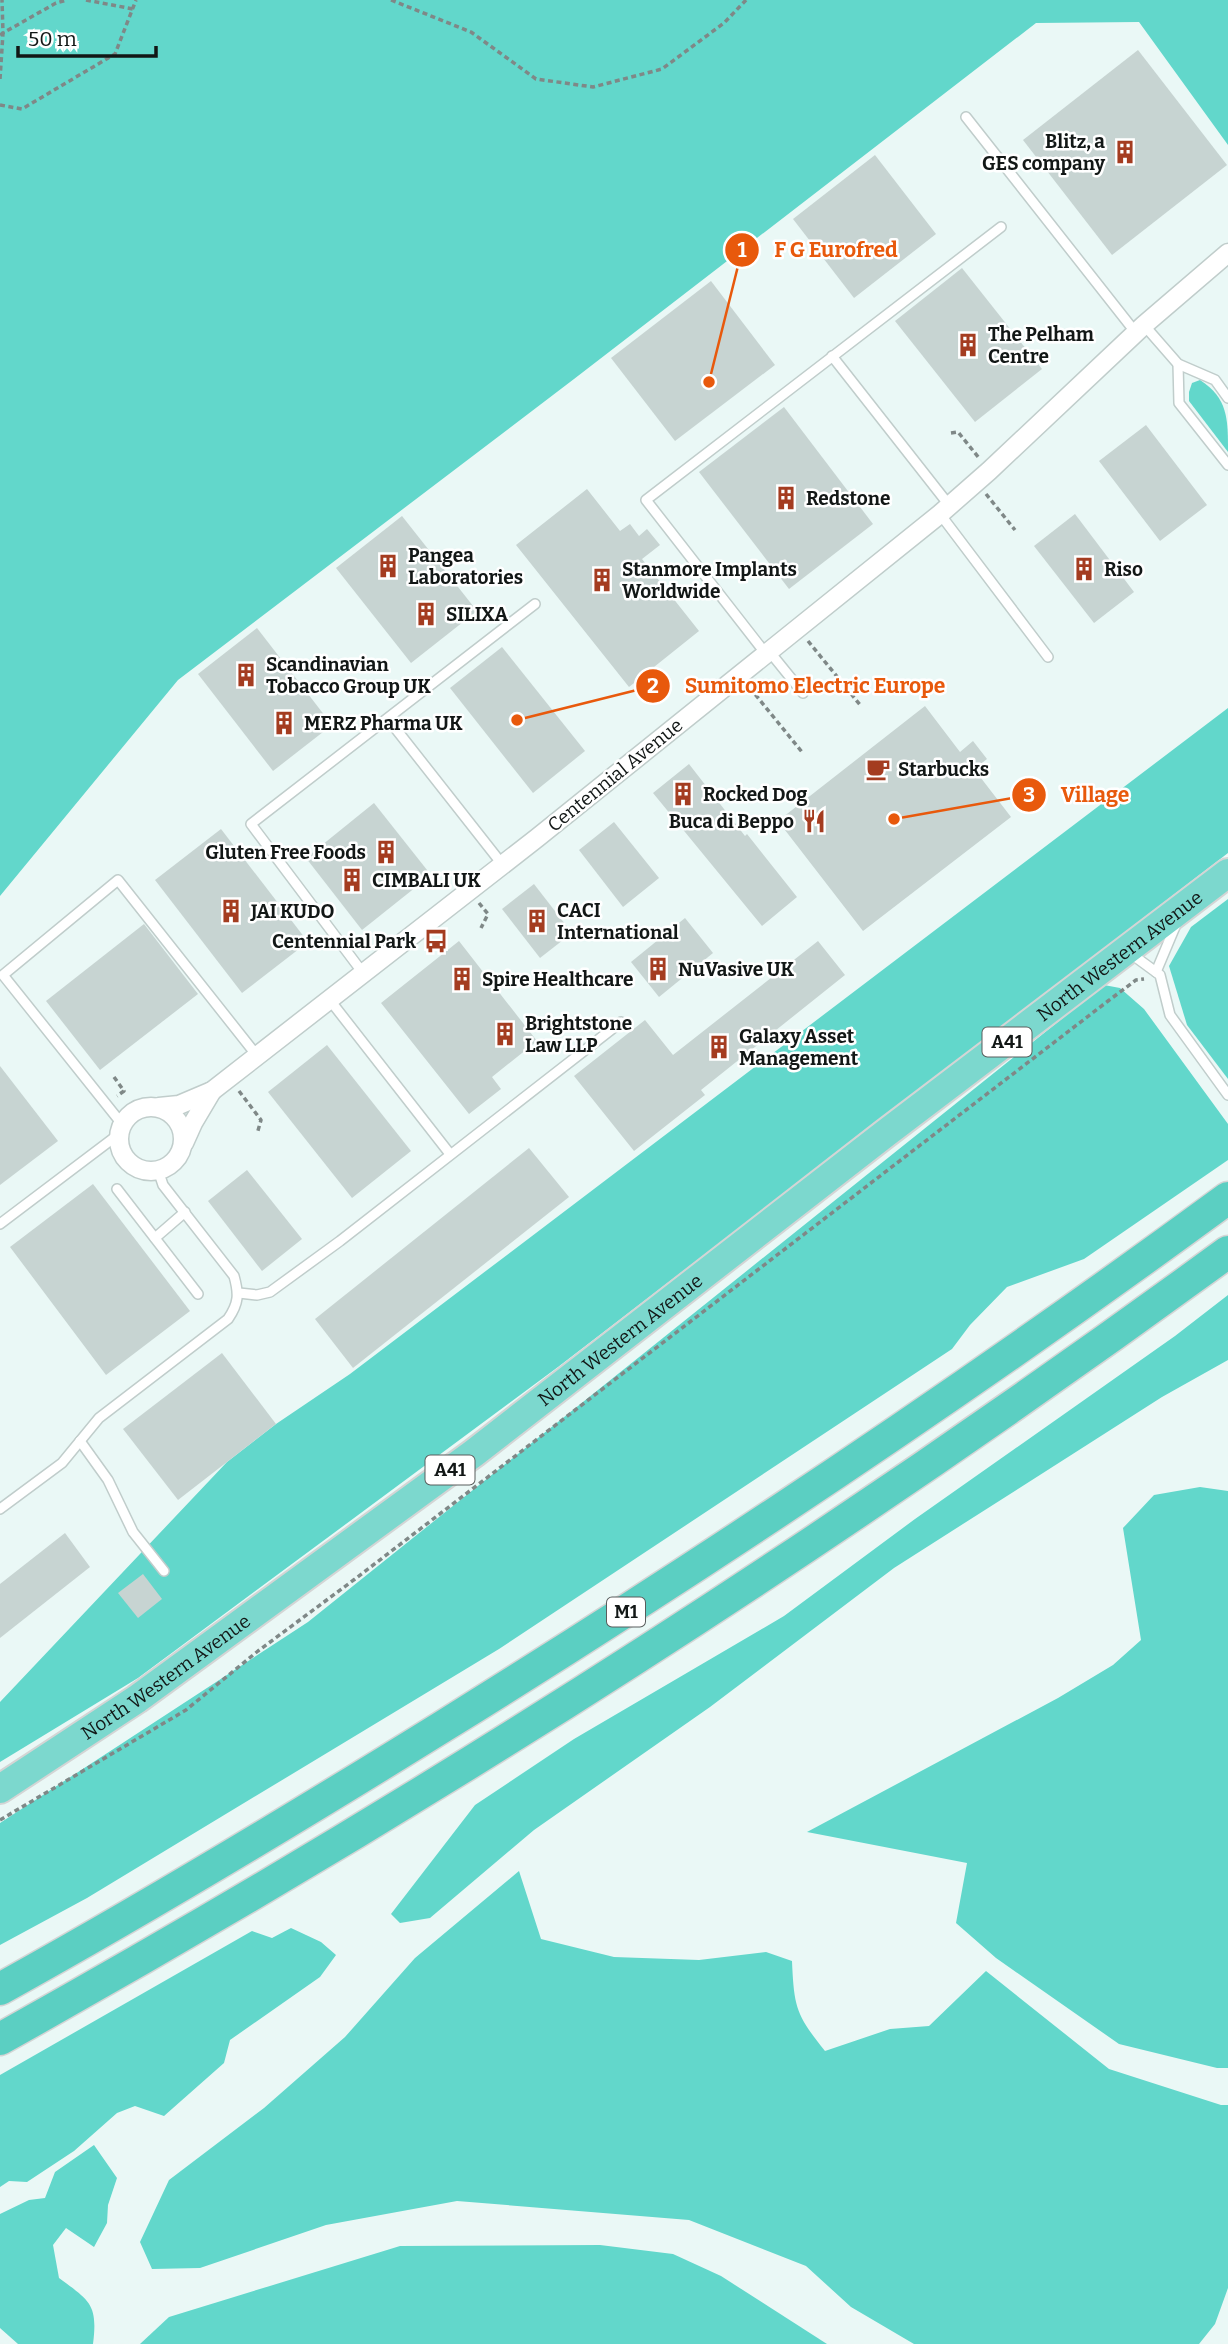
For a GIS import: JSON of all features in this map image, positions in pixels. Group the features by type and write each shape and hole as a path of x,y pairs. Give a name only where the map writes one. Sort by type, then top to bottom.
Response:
{"highway":[{"name":"North Western Avenue","path":"0,1789 137,1699 474,1453 886,1133 1228,873"},
{"name":"M1","path":"0,1989 358,1779 692,1569 964,1386 1228,1198"},
{"name":"M1","path":"0,2039 382,1816 709,1612 990,1421 1228,1252"}],"street":[{"name":"Centennial Avenue","path":"212,1091 768,653 944,510 1140,329 1228,253"},
{"path":"212,1091 173,1162 158,1170 148,1171 138,1168 122,1154 119,1144 121,1129 129,1115 148,1107 179,1105 212,1091"},
{"path":"159,1107 176,1118 183,1137 182,1147"}],"lane":[{"path":"966,117 1140,329 1178,364 1215,380 1228,398"},
{"path":"803,693 646,500 1001,227"},
{"path":"832,356 1048,657"},
{"path":"1178,364 1179,403 1228,464"},
{"path":"363,974 251,824 535,604"},
{"path":"387,719 502,864"},
{"path":"0,1224 121,1129 107,1105 3,975 118,880 258,1057"},
{"path":"1158,974 1184,907"},
{"path":"1127,951 1158,974 1170,1015 1228,1094"},
{"path":"329,999 450,1154"},
{"path":"239,1293 257,1295 270,1292 621,1021"},
{"path":"0,1509 62,1463 99,1418 228,1318 236,1306 239,1293 234,1276 163,1185 158,1170"},
{"path":"117,1189 198,1294"},
{"path":"155,1238 185,1212"},
{"path":"80,1441 108,1480 133,1532 164,1571"}],"path":[{"path":"0,79 2,0"},
{"path":"2,34 56,2 67,0"},
{"path":"88,0 132,9"},
{"path":"0,105 22,109 115,54 136,0"},
{"path":"391,0 471,32 536,79 593,87 662,68 724,23 746,0"},
{"path":"951,433 958,432 1015,530"},
{"path":"798,629 860,706"},
{"path":"740,675 802,752"},
{"path":"468,891 488,914 481,928"},
{"path":"0,1820 186,1710 258,1651 1108,1001 1136,980 1158,974"},
{"path":"107,1105 124,1091 114,1077"},
{"path":"229,1078 261,1120 257,1135"}],"shaded area":[{"path":"0,0 1228,0 1228,145 1139,22 1036,23 178,680 0,896"},
{"path":"1200,380 1221,402 1227,419 1228,452 1189,401 1192,383"},
{"path":"1228,708 1228,853 558,1367 138,1678 0,1762 0,1702 227,1462 276,1424 350,1374"},
{"path":"1228,899 1228,1079 1187,1025 1169,966 1191,927"},
{"path":"1104,985 1120,988 1144,1009 1228,1124 1228,1160 1084,1259 1007,1287 970,1325 952,1349 499,1649 87,1898 0,1945 0,1823 308,1622"},
{"path":"1228,1295 1228,1360 1162,1397 894,1568 710,1707 534,1830 430,1918 400,1923 391,1914 475,1805 574,1739 784,1616 915,1519 1175,1336"},
{"path":"1200,1487 1228,1491 1228,2068 1217,2068 1119,2044 996,1958 956,1923 967,1863 807,1832 1058,1698 1113,1665 1141,1640 1123,1528 1154,1495"},
{"path":"519,1871 541,1939 614,1957 699,1960 766,1952 792,1961 798,2010 825,2051 890,2029 929,2026 986,1971 1109,2069 1228,2105 1228,2288 1215,2324 1199,2344 914,2344 851,2307 806,2266 689,2220 457,2201 326,2225 200,2268 152,2269 140,2242 169,2180 264,2108 345,2037 415,1958"},
{"path":"291,1928 321,1942 336,1955 320,1977 230,2040 224,2063 164,2116 135,2106 117,2113 74,2151 27,2182 9,2181 0,2187 0,2075 252,1931 272,1938"},
{"path":"94,2145 117,2178 108,2205 107,2223 94,2247 66,2228 53,2245 59,2278 85,2298 93,2312 93,2344 18,2344 0,2328 0,2214 29,2200 45,2198 55,2172"},
{"path":"600,2245 673,2254 721,2276 827,2344 140,2344 169,2317 400,2246"}],"building":[{"name":"Blitz, a GES company","path":"1138,50 1227,165 1112,255 1023,140"},
{"path":"875,155 936,234 854,298 793,219"},
{"name":"The Pelham Centre","path":"962,268 1042,369 975,422 895,321"},
{"path":"711,281 775,365 675,441 611,358"},
{"name":"Redstone","path":"784,407 873,524 789,589 699,472"},
{"path":"1146,425 1207,505 1160,541 1099,461"},
{"name":"Stanmore Implants Worldwide","path":"587,489 620,531 630,524 639,536 647,529 660,545 642,559 699,631 629,687 516,545"},
{"name":"Riso","path":"1075,514 1134,592 1094,623 1034,546"},
{"path":"402,516 477,611 411,663 336,568"},
{"path":"257,628 332,725 273,771 198,674"},
{"path":"502,647 585,751 533,793 450,688"},
{"path":"925,706 960,752 973,741 987,759 974,769 1011,817 863,931 778,821"},
{"path":"689,764 797,897 762,926 653,793"},
{"path":"374,803 431,875 362,930 306,858"},
{"path":"614,822 659,878 623,907 579,850"},
{"name":"JAI KUDO","path":"221,829 308,942 242,993 155,880"},
{"name":"CACI International","path":"534,884 572,933 540,958 502,909"},
{"path":"685,918 713,953 659,997 631,962"},
{"path":"144,924 198,994 100,1070 46,1001"},
{"path":"459,941 537,1041 492,1077 501,1089 469,1114 381,1003"},
{"path":"818,941 845,975 701,1090 705,1095 634,1151 574,1076 645,1020 673,1055"},
{"path":"327,1045 411,1151 352,1198 268,1092"},
{"path":"0,1066 58,1141 0,1185"},
{"path":"529,1148 569,1197 353,1368 315,1319"},
{"path":"247,1170 302,1239 262,1271 208,1201"},
{"path":"93,1184 190,1311 106,1375 10,1247"},
{"path":"222,1353 276,1424 178,1500 123,1429"},
{"path":"65,1533 90,1567 0,1638 0,1584"},
{"path":"143,1574 162,1599 138,1618 118,1593"}],"place":[{"name":"Blitz, a GES company","path":"1125,152"},
{"name":"The Pelham Centre","path":"968,345"},
{"name":"F G Eurofred","path":"709,382"},
{"name":"Redstone","path":"786,498"},
{"name":"Pangea Laboratories","path":"388,566"},
{"name":"Riso","path":"1084,569"},
{"name":"Stanmore Implants Worldwide","path":"602,580"},
{"name":"SILIXA","path":"426,614"},
{"name":"Scandinavian Tobacco Group UK","path":"246,675"},
{"name":"Sumitomo Electric Europe","path":"517,720"},
{"name":"MERZ Pharma UK","path":"284,723"},
{"name":"Starbucks","path":"878,769"},
{"name":"Rocked Dog","path":"683,794"},
{"name":"Village","path":"894,819"},
{"name":"Buca di Beppo","path":"814,821"},
{"name":"Gluten Free Foods","path":"386,852"},
{"name":"CIMBALI UK","path":"352,880"},
{"name":"JAI KUDO","path":"231,911"},
{"name":"CACI International","path":"537,921"},
{"name":"Centennial Park","path":"436,941"},
{"name":"NuVasive UK","path":"658,969"},
{"name":"Spire Healthcare","path":"462,979"},
{"name":"Brightstone Law LLP","path":"505,1034"},
{"name":"Galaxy Asset Management","path":"719,1047"}]}
